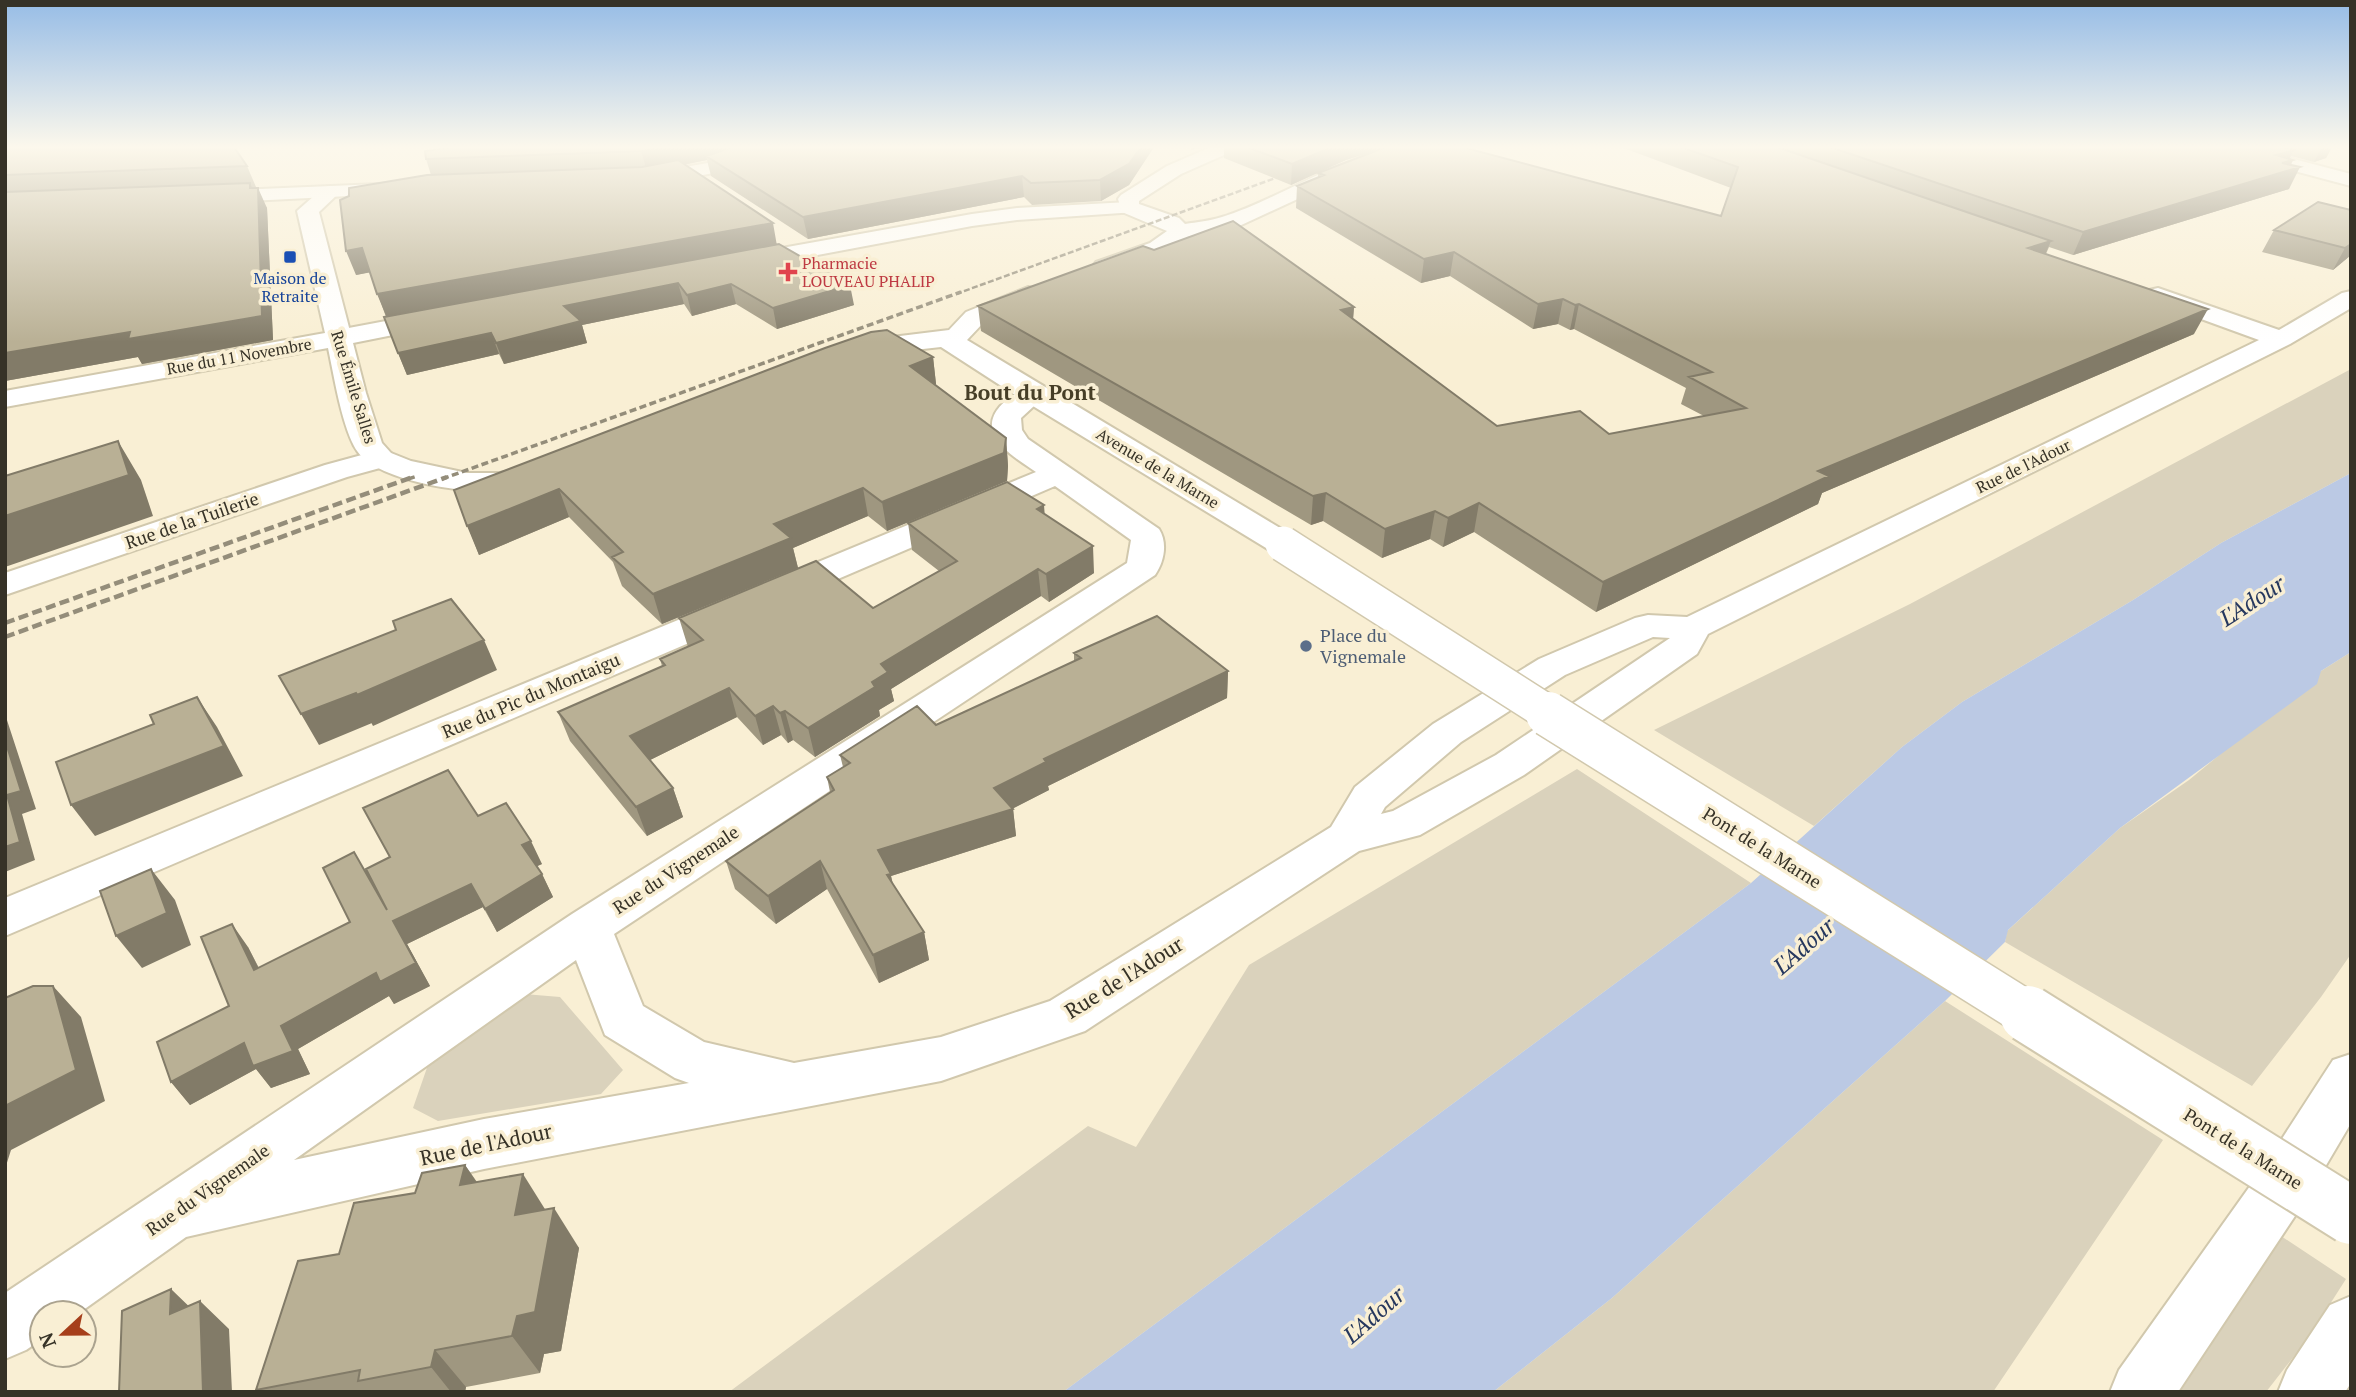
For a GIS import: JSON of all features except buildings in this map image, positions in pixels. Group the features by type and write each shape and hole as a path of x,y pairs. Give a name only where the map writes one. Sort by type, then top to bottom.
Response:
{"street":[{"name":"Rue Émile Salles","path":"308,212 338,338 368,446 380,459 402,468 482,484 511,480 544,470"},
{"path":"722,266 918,228 1017,214 1069,212"},
{"path":"1139,212 1171,223 1181,232"},
{"path":"1084,274 1158,248 1181,232 1229,222 1251,212"},
{"path":"782,236 804,250"},
{"path":"831,358 857,348 957,336 975,317 1047,286"},
{"path":"2139,288 2281,339"},
{"name":"Rue de l'Adour","path":"1346,838 1370,797 1406,766 1447,733 1552,667 1648,626 1693,628 2281,339 2351,298"},
{"name":"Rue du 11 Novembre","path":"5,400 467,314"},
{"name":"Avenue de la Marne","path":"947,339 1033,394 1283,544"},
{"name":"Rue du Vignemale","path":"5,1329 588,927 1143,568 1148,548 1147,536 1017,445 1007,429 1007,416 1033,394"},
{"name":"Rue de la Tuilerie","path":"5,585 336,471 380,459"},
{"name":"Rue du Pic du Montaigu","path":"5,918 1057,474"},
{"name":"Pont de la Marne","path":"1283,544 1582,736 2351,1216"},
{"name":"Rue de l'Adour","path":"175,1213 484,1144 941,1059 1067,1016 1346,838 1405,824 1510,765 1684,646 1693,628"},
{"name":"Rue de l'Adour","path":"588,927 623,1020 693,1062 798,1086"},
{"path":"2141,1392 2285,1183 2340,1093"},
{"path":"2309,1392 2351,1326"}],"shaded area":[{"path":"2351,369 2351,473 2221,543 2133,600 1962,702 1902,747 1814,826 1654,730 1910,604"},
{"path":"2351,652 2351,954 2252,1086 2005,942 2007,931 2120,828 2189,780 2321,671"},
{"path":"1577,769 1751,883 1063,1392 729,1392 1088,1126 1136,1147 1249,965"},
{"path":"524,994 560,997 623,1070 601,1094 438,1121 413,1108 429,1062"},
{"path":"1945,1001 2163,1140 1993,1392 1493,1392 1612,1298"},
{"path":"2281,1236 2346,1279 2309,1337 2266,1392 2175,1392"}],"water":[{"name":"L'Adour","path":"2351,473 2351,652 2321,671 2317,684 2120,828 2008,930 2005,942 1945,1001 1612,1298 1493,1392 1063,1392 1751,883 1902,747 1962,702 2133,600 2221,543"}],"railway":[{"path":"956,294 1181,212"},
{"path":"442,479 961,292"},
{"path":"408,479 417,476"},
{"path":"5,623 413,477"},
{"path":"5,637 447,477"}],"place":[{"name":"Maison de Retraite","path":"290,257"},
{"name":"Pharmacie LOUVEAU PHALIP","path":"788,272"},
{"name":"Place du Vignemale","path":"1306,646"}],"district":[{"name":"Bout du Pont","path":"1030,393"}]}
